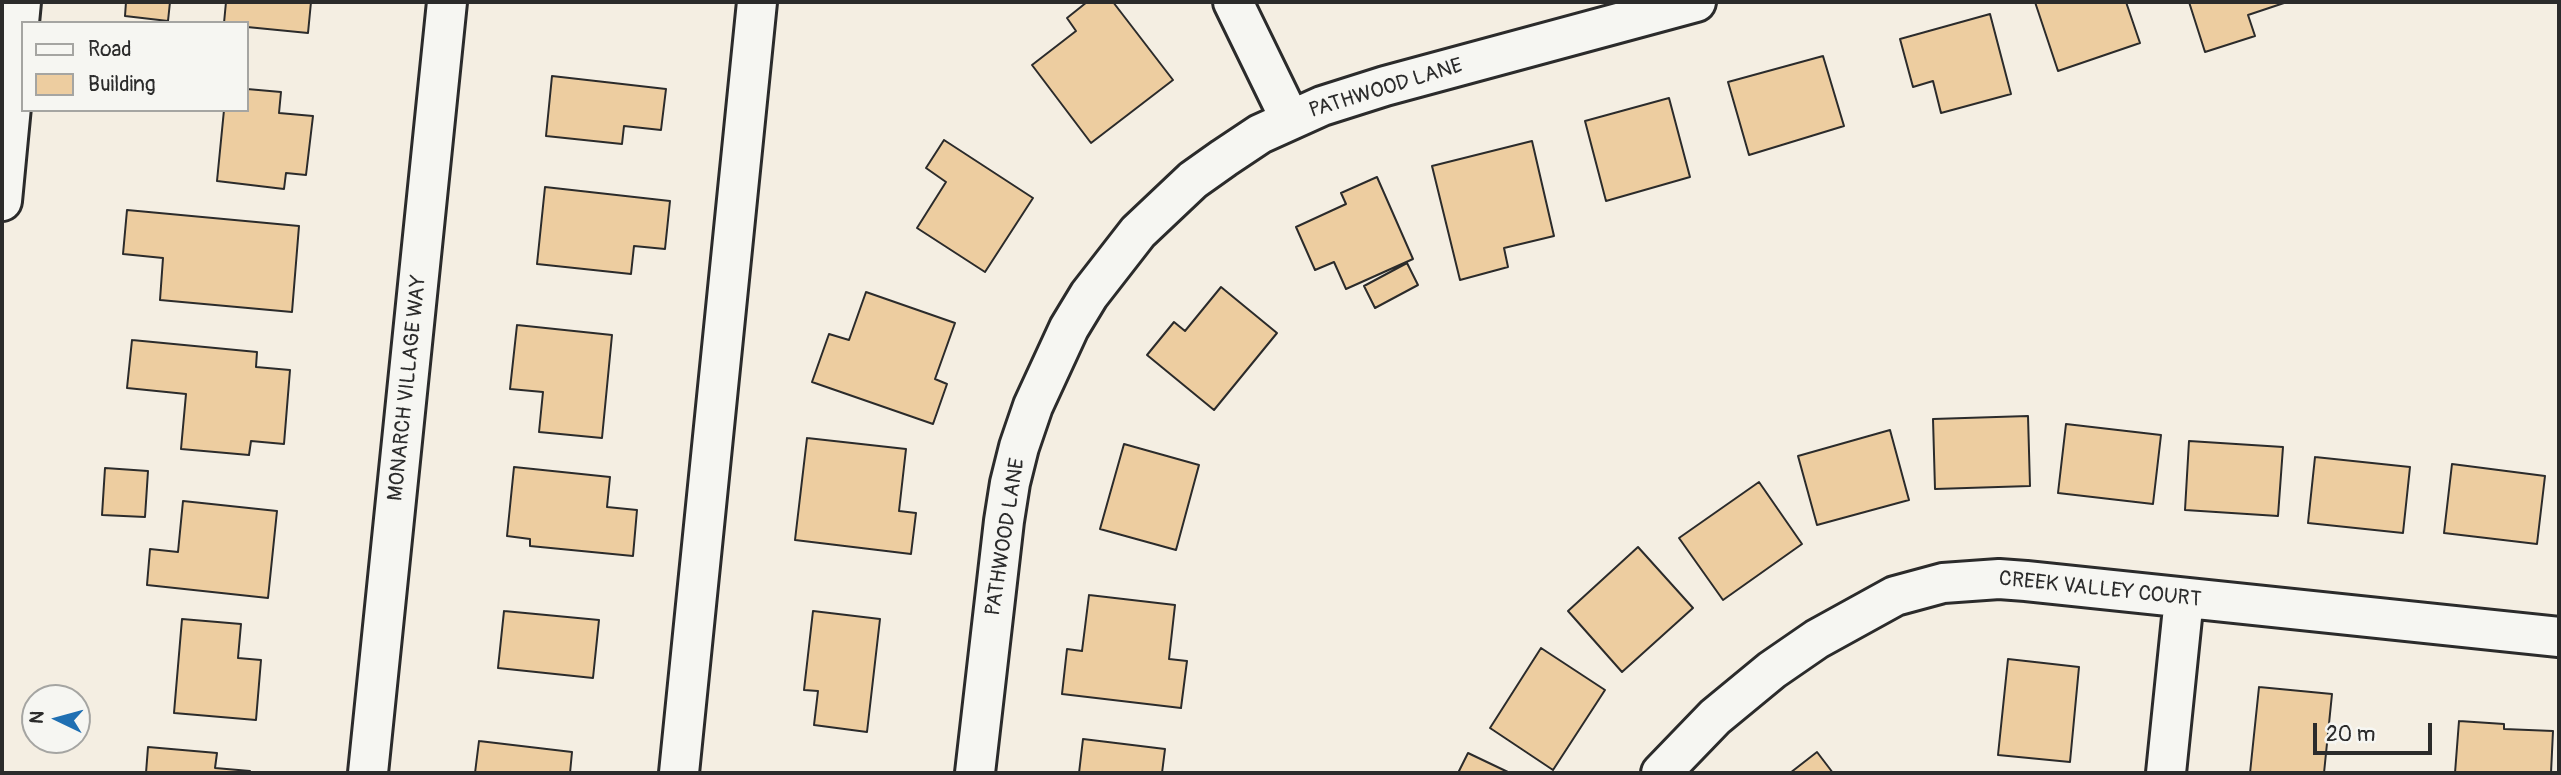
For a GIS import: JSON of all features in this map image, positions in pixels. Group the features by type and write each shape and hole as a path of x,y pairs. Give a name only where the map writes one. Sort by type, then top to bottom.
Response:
{"street":[{"path":"2,201 21,2"},
{"name":"MONARCH VILLAGE WAY","path":"368,773 447,2"},
{"path":"679,773 757,2"},
{"path":"1233,2 1290,119"},
{"name":"PATHWOOD LANE","path":"975,773 1010,483 1033,406 1051,363 1089,295 1147,223 1193,180 1260,134 1322,106 1374,89 1696,2"},
{"name":"CREEK VALLEY COURT","path":"1661,773 1715,716 1772,670 1817,639 1895,596 1943,583 2000,579 2559,637"},
{"path":"2166,773 2184,598"}],"building":[{"path":"126,2 170,2 168,21 125,16"},
{"path":"226,2 311,2 308,33 248,27 248,21 224,21"},
{"path":"1087,2 1113,2 1173,80 1091,143 1032,65 1076,31 1067,18"},
{"path":"2035,2 2126,2 2140,43 2058,71"},
{"path":"2189,2 2287,2 2248,15 2255,36 2205,52"},
{"path":"1990,14 2011,94 1941,113 1933,81 1913,87 1900,39"},
{"path":"1823,56 1844,126 1749,155 1728,82"},
{"path":"552,76 666,89 661,130 624,126 622,144 546,136"},
{"path":"248,89 281,92 279,113 313,116 306,175 286,173 284,189 217,181 224,112 248,112"},
{"path":"1669,98 1690,177 1606,201 1585,121"},
{"path":"944,140 1033,198 985,272 917,228 946,182 926,168"},
{"path":"1532,141 1554,236 1504,248 1508,267 1460,280 1432,166"},
{"path":"1377,177 1413,259 1346,289 1334,262 1315,270 1296,227 1346,204 1341,193"},
{"path":"545,187 670,201 665,249 634,246 631,274 537,264"},
{"path":"127,210 299,226 292,312 160,300 163,258 123,254"},
{"path":"1407,263 1418,285 1375,308 1364,286"},
{"path":"1221,287 1277,333 1214,410 1147,355 1174,322 1185,331"},
{"path":"866,292 955,323 935,379 947,384 933,424 812,382 829,334 849,340"},
{"path":"517,325 612,335 602,438 539,432 543,392 510,389"},
{"path":"132,340 257,352 256,367 290,370 284,444 251,441 249,455 181,449 186,394 127,388"},
{"path":"2028,416 2030,486 1935,489 1933,419"},
{"path":"2066,424 2161,435 2153,504 2058,493"},
{"path":"1890,430 1909,500 1817,525 1798,456"},
{"path":"807,438 906,449 899,511 916,513 911,554 795,540"},
{"path":"2189,441 2283,447 2278,516 2185,510"},
{"path":"1124,444 1199,465 1176,550 1100,529"},
{"path":"2315,457 2410,467 2403,533 2308,523"},
{"path":"2452,464 2545,476 2537,544 2444,533"},
{"path":"514,467 610,477 607,507 637,510 633,556 530,546 530,539 507,536"},
{"path":"105,468 148,471 145,517 102,515"},
{"path":"1759,482 1802,544 1723,600 1679,538"},
{"path":"183,501 277,511 268,598 147,585 150,549 178,552"},
{"path":"1638,547 1693,608 1622,672 1568,611"},
{"path":"1089,595 1175,605 1169,659 1187,661 1181,708 1062,694 1067,649 1082,651"},
{"path":"504,611 599,620 593,678 498,668"},
{"path":"813,611 880,619 867,732 814,725 818,691 804,690"},
{"path":"182,619 241,624 238,658 261,660 256,720 174,713"},
{"path":"1541,648 1605,690 1553,770 1490,728"},
{"path":"2008,659 2079,667 2070,762 1998,755"},
{"path":"2259,687 2332,694 2324,773 2250,773"},
{"path":"2459,721 2504,724 2504,729 2553,731 2551,773 2455,773"},
{"path":"1083,739 1165,749 1162,773 1079,773"},
{"path":"479,741 572,752 570,773 475,773"},
{"path":"148,747 217,753 215,768 250,773 146,773"},
{"path":"1817,752 1833,773 1790,773"},
{"path":"1468,753 1510,773 1458,773"}]}
